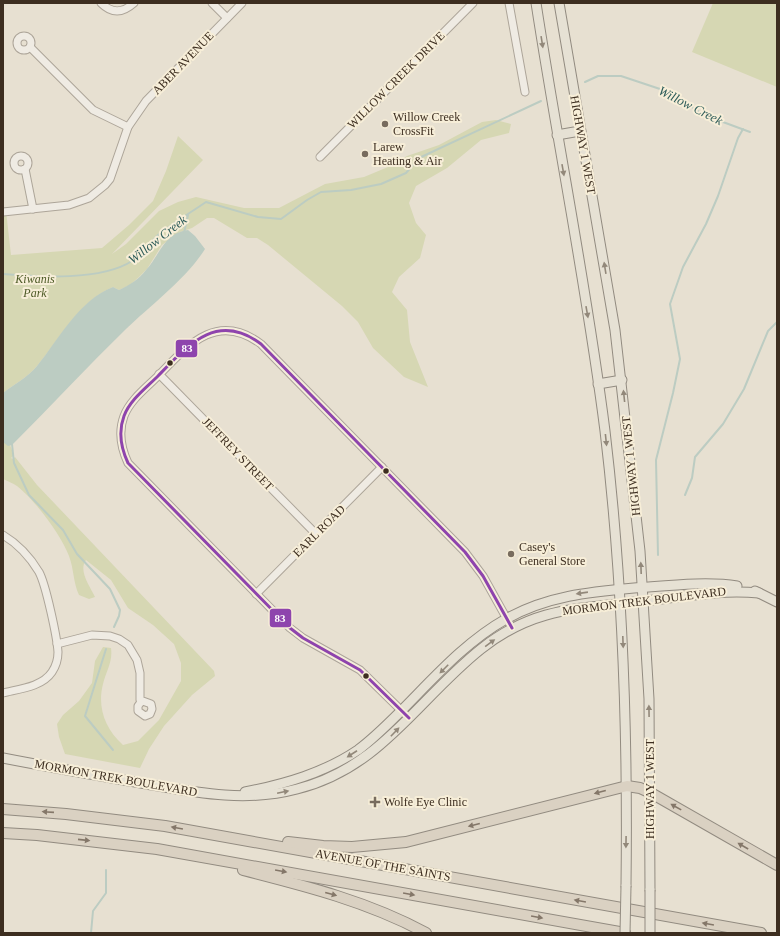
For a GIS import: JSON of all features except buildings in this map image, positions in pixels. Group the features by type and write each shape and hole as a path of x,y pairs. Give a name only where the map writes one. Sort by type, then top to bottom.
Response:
{"highway":[{"path":"203,833 322,846 384,845 421,838 627,786 640,788 651,793 777,865"},
{"name":"AVENUE OF THE SAINTS","path":"3,809 108,818 203,833 761,933"},
{"name":"AVENUE OF THE SAINTS","path":"3,833 37,835 157,849 625,933"},
{"path":"157,849 347,898 377,909 426,933"}],"main road":[{"name":"HIGHWAY 1 WEST","path":"536,3 598,384 620,590 627,786 625,933"},
{"name":"HIGHWAY 1 WEST","path":"559,3 580,131 602,249 622,380 640,551 648,684 651,793 650,933"},
{"path":"557,135 580,131"},
{"path":"598,384 622,380"},
{"name":"MORMON TREK BOULEVARD","path":"230,795 293,781 330,766 370,741 463,650 507,618 545,602 569,595 642,588 733,586 759,593 777,602"},
{"name":"MORMON TREK BOULEVARD","path":"3,758 198,792 260,796 277,794 313,785 331,778 354,765 380,746 467,661 512,628 535,618 566,609 643,602 717,592 759,593"}],"street":[{"path":"101,3 108,9 118,12 134,3"},
{"path":"212,3 227,18"},
{"name":"ABER AVENUE","path":"3,212 69,205 98,193 110,179 128,127 146,101 242,3"},
{"name":"WILLOW CREEK DRIVE","path":"320,157 472,3"},
{"path":"509,3 525,92"},
{"path":"30,47 93,110 128,127"},
{"path":"25,168 33,209"},
{"path":"409,718 360,670 312,643 290,628 134,470 124,454 121,432 124,416 134,400 188,346 201,337 219,331 238,331 246,334 261,344 472,559 512,628"},
{"name":"JEFFREY STREET","path":"159,374 316,534"},
{"name":"EARL ROAD","path":"256,594 382,467"},
{"path":"3,536 10,540 28,557 40,574 57,644 56,664 48,677 28,687 3,693"},
{"path":"57,644 100,635 119,639 128,645 139,664 139,694 141,702"}],"green space":[{"path":"713,3 777,3 777,87 692,52"},
{"name":"Kiwanis Park","path":"496,120 511,124 509,133 481,140 447,168 416,186 409,203 416,223 426,235 420,258 399,277 392,292 407,310 410,342 428,387 404,377 373,348 358,322 342,306 268,245 257,238 247,238 214,218 207,218 192,228 180,232 162,245 147,269 130,285 119,290 113,287 101,293 90,302 70,322 33,370 3,393 3,212 6,211 11,255 102,248 129,225 153,201 166,171 178,136 203,160 112,254 126,244 159,211 178,202 196,197 244,208 279,208 325,184 364,177 388,167 407,156 439,145 482,122"},
{"path":"3,442 10,445 14,455 11,458 13,459 15,457 37,485 214,671 215,676 192,695 164,726 149,749 140,768 65,754 59,737 57,724 63,715 79,701 92,683 95,661 103,647 111,648 110,662 101,693 104,717 111,732 123,745 138,741 159,720 181,681 181,663 174,644 153,625 128,608 111,580 86,560 83,569 84,574 95,597 89,599 79,595 69,556 54,528 24,492 15,485 3,479"}],"shaded area":[{"path":"188,230 195,236 205,249 197,260 168,291 111,343 12,445 8,446 3,442 3,393 37,366 70,321 90,301 113,287 119,290 134,282 151,264 163,246 173,235"}],"waterway":[{"name":"Willow Creek","path":"585,82 598,76 621,76 669,92 704,115 750,132"},
{"name":"Willow Creek","path":"3,274 34,276 87,275 104,272 119,267 132,261 158,235 206,202 258,217 281,219 307,200 321,192 351,190 381,184 406,173 419,158 541,101"},
{"path":"658,555 656,460 680,359 670,304 683,267 706,224 718,196 738,138 743,129"},
{"path":"184,233 188,215"},
{"path":"685,495 692,478 695,457 723,424 744,389 768,331 777,322"},
{"path":"12,444 14,463 29,495 63,530 77,554 110,589 120,610 114,627"},
{"path":"106,649 85,716 113,750"},
{"path":"91,933 93,911 106,893 106,870"}],"transit line":[{"name":"83","path":"409,718 360,670 303,638 290,628 128,463 121,440 121,428 124,416 130,405 139,394 181,353 204,336 217,331 231,331 245,335 261,344 465,552 483,576 512,628"}],"place":[{"name":"Willow Creek CrossFit","path":"385,124"},
{"name":"Larew Heating & Air","path":"365,154"},
{"name":"Casey's General Store","path":"511,554"},
{"name":"Wolfe Eye Clinic","path":"375,802"}]}
